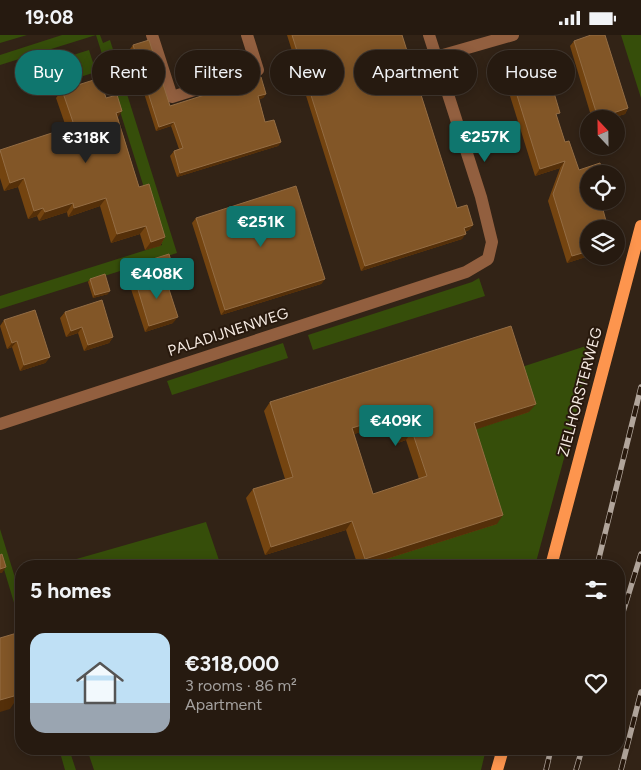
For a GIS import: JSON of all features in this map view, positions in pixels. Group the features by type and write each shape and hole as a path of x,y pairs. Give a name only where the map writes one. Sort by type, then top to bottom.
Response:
{"main road":[{"name":"ZIELHORSTERWEG","path":"553,560 641,226"},
{"path":"497,770 501,755"}],"street":[{"path":"152,35 172,97 258,70 247,35"},
{"name":"PALADIJNENWEG","path":"429,35 434,50"},
{"path":"460,50 513,35"},
{"name":"PALADIJNENWEG","path":"0,424 466,271 488,259 492,242 481,197 448,95"}],"green space":[{"path":"0,35 27,35 0,43"},
{"path":"62,35 96,35 48,50 16,50"},
{"path":"96,35 100,35 103,43 110,40 113,50 101,50"},
{"path":"621,35 641,35 641,98"},
{"path":"15,50 15,60 0,65 0,55"},
{"path":"89,50 92,59 92,73 82,76 82,52"},
{"path":"115,95 127,95 177,253 0,309 0,296 162,245"},
{"path":"479,278 485,296 313,350 308,335 472,282"},
{"path":"283,343 288,358 172,395 167,381"},
{"path":"595,343 537,560 378,560 492,525 451,390"},
{"path":"206,522 219,560 73,560"},
{"path":"0,529 15,578 15,606 0,556"},
{"path":"61,755 71,755 76,770 65,770"},
{"path":"89,755 485,755 481,770 94,770"}],"building":[{"path":"292,35 402,35 407,50 354,50 354,95 421,95 457,208 467,205 473,225 464,228 466,234 365,266 311,95 344,95 344,50 297,50"},
{"path":"591,35 605,35 628,108 622,110 596,110 574,41"},
{"path":"149,40 152,50 135,50 133,45"},
{"path":"261,77 266,94 258,96 265,122 274,120 281,142 180,173 174,151 183,148 174,122 159,127 149,95 165,95 165,90 170,106 205,95 260,95"},
{"path":"92,81 92,95 105,95 106,98 117,95 122,111 116,113 139,187 149,184 165,237 151,242 146,226 117,234 106,198 74,208 73,203 45,212 43,208 34,211 24,178 10,183 0,150 64,129 63,125 73,122 64,95 82,95 82,84"},
{"path":"517,95 555,95 560,113 556,114 565,142 569,141 580,170 580,210 603,210 606,220 580,220 580,254 572,256 553,194 565,161 540,169"},
{"path":"296,186 325,279 225,310 196,218"},
{"path":"169,254 174,271 159,275 153,259"},
{"path":"105,274 110,291 95,295 90,279"},
{"path":"164,274 178,317 149,326 136,283"},
{"path":"102,300 113,337 88,345 82,327 71,331 65,312"},
{"path":"35,310 50,357 24,365 17,341 12,343 4,320"},
{"path":"511,326 536,404 474,423 503,515 365,559 352,521 271,547 253,489 293,477 270,402","holes":["388,417 390,426 398,423 402,435 412,431 427,476 373,494 352,428"]},
{"path":"2,554 6,567 0,569 0,555"},
{"path":"15,634 15,696 0,700 0,638"}],"railway":[{"path":"598,560 641,387"},
{"path":"625,606 641,554"},
{"path":"625,754 641,692"},
{"path":"546,770 550,755"},
{"path":"576,770 580,755"},
{"path":"621,770 625,755"}]}
